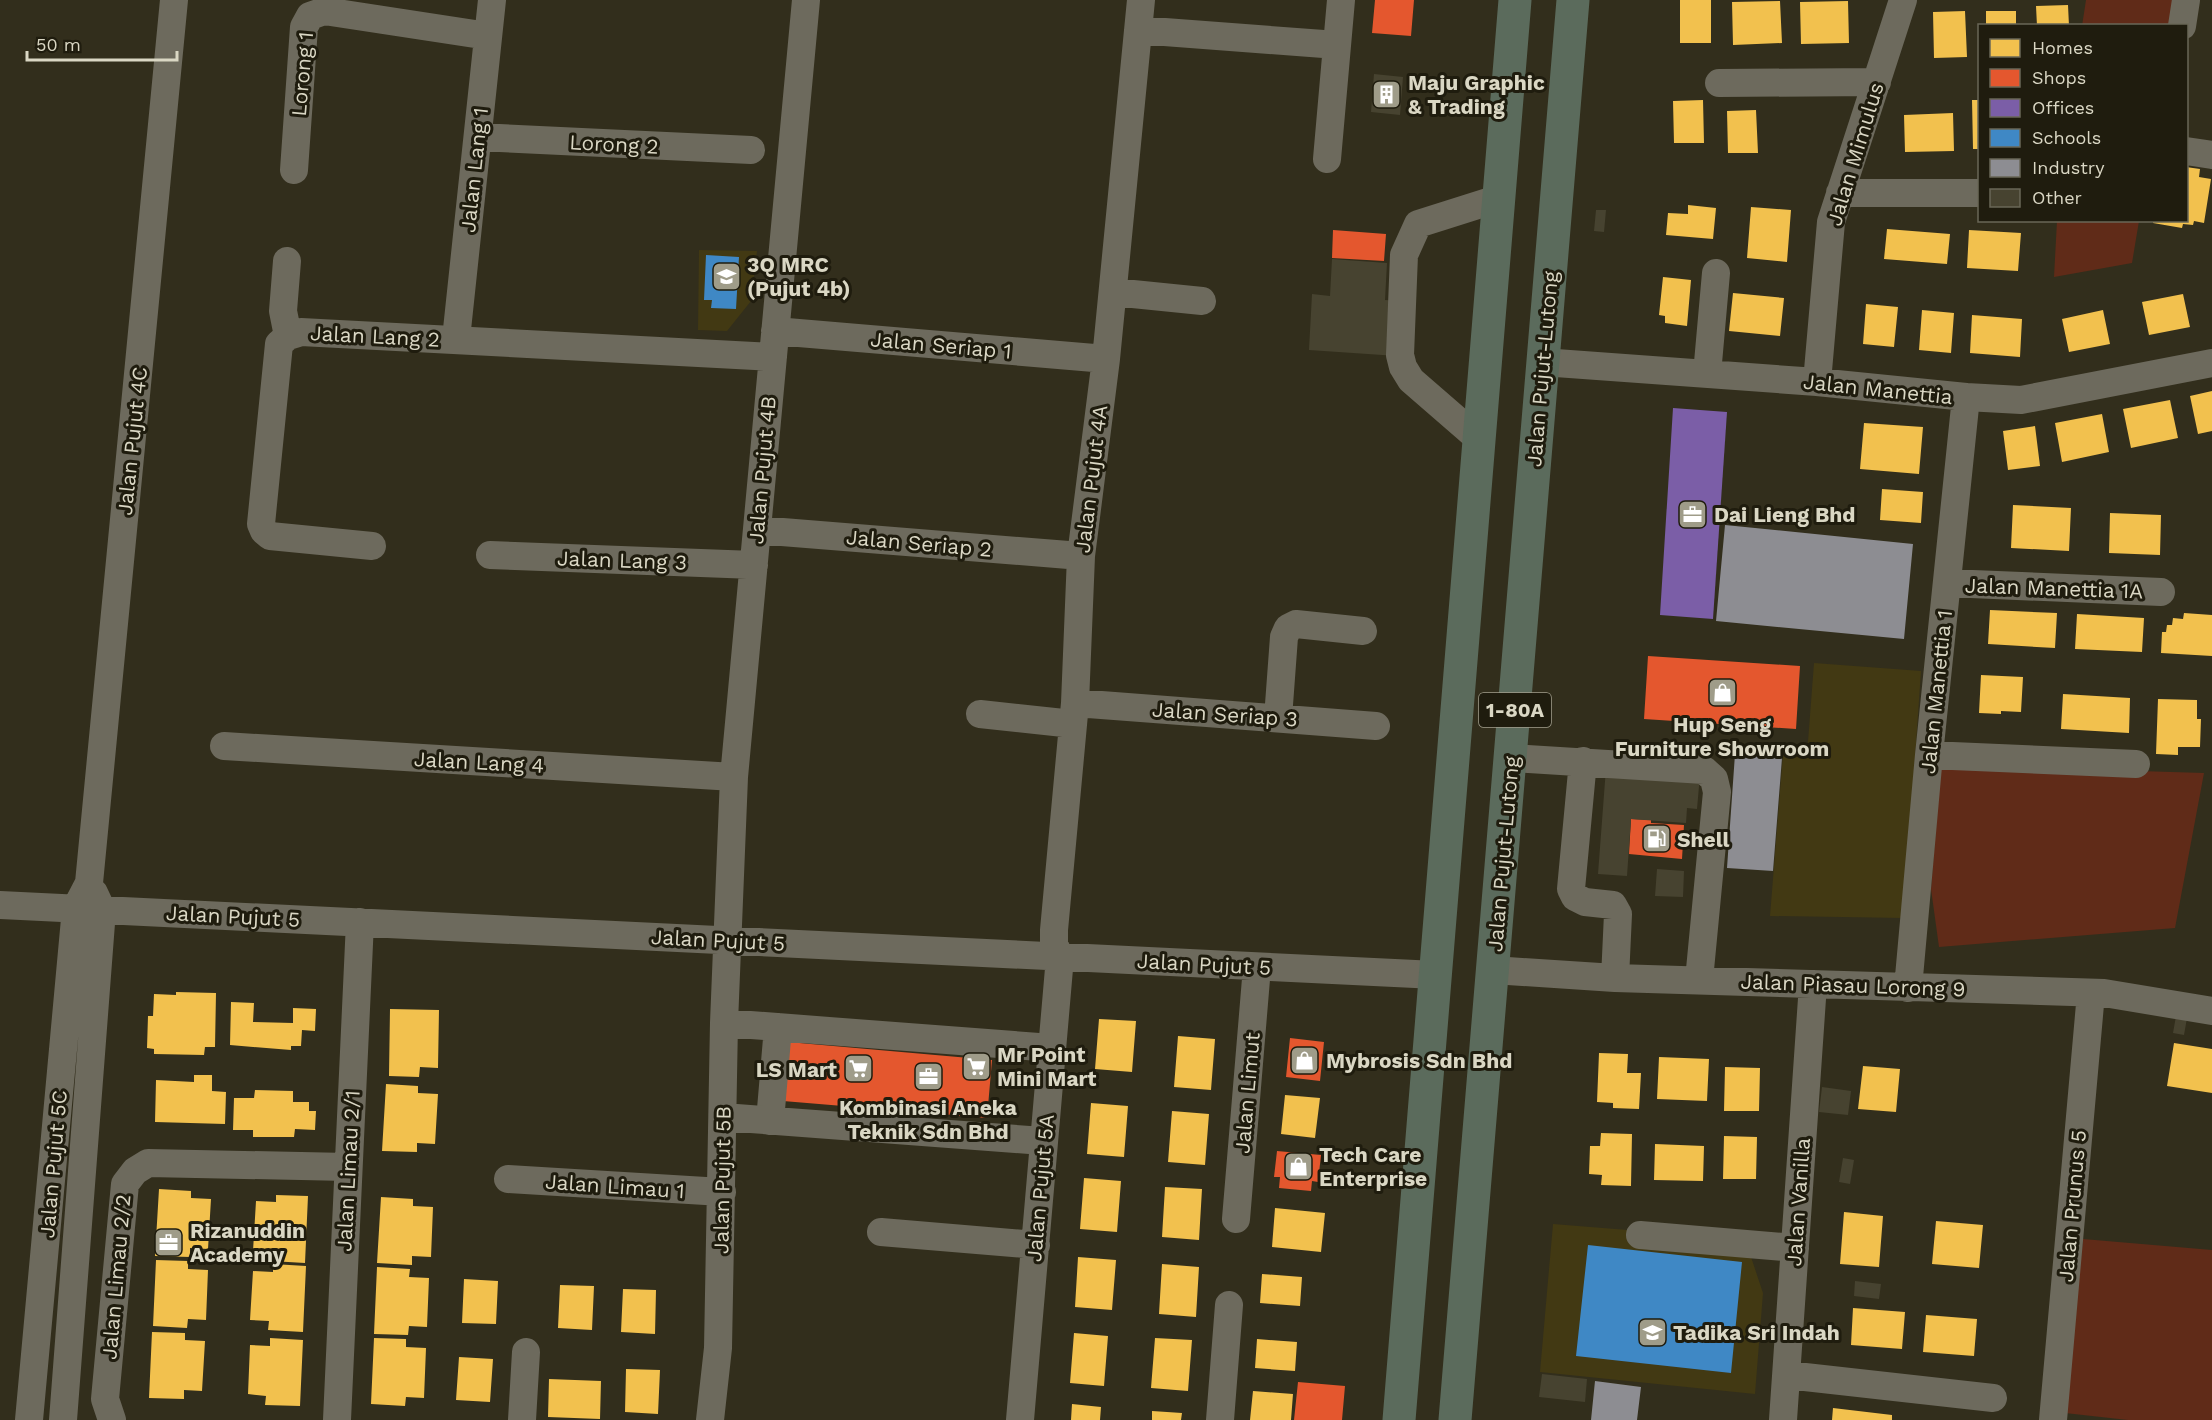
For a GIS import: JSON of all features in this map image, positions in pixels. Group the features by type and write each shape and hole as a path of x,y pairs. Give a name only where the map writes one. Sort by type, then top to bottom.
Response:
{"highway":[{"path":"1399,1420 1515,0"},
{"name":"Jalan Pujut-Lutong","path":"1455,1420 1573,0"}],"street":[{"name":"Jalan Pujut 4C","path":"89,909 89,883 174,0"},
{"name":"Jalan Lang 1","path":"456,339 492,0"},
{"name":"Jalan Pujut 4B","path":"727,940 734,777 806,0"},
{"name":"Jalan Pujut 4A","path":"1060,957 1054,944 1054,930 1074,713 1081,556 1106,359 1140,0"},
{"path":"1327,159 1341,0"},
{"name":"Jalan Mimulus","path":"1817,382 1831,222 1903,0"},
{"path":"2182,24 2186,0"},
{"name":"Lorong 1","path":"294,170 304,27 310,16 324,11 488,36"},
{"path":"1138,30 1337,45"},
{"path":"1719,83 1876,82"},
{"name":"Lorong 2","path":"478,137 751,150"},
{"path":"2188,151 2212,155"},
{"path":"1839,193 1978,193"},
{"path":"1479,439 1411,380 1403,367 1400,355 1404,255 1418,224 1497,199"},
{"path":"287,261 283,311 288,336"},
{"path":"1707,374 1716,273"},
{"path":"1113,292 1202,302"},
{"name":"Jalan Lang 2","path":"372,546 270,536 261,524 279,344 288,336 301,332 456,339 774,344"},
{"name":"Jalan Seriap 1","path":"774,344 1106,359"},
{"name":"Jalan Manettia","path":"1542,362 1817,382 1966,398 2020,400 2212,363"},
{"name":"Jalan Manettia 1","path":"1908,988 1929,755 1966,398"},
{"name":"Jalan Seriap 2","path":"757,530 1081,556"},
{"name":"Jalan Lang 3","path":"490,555 754,565"},
{"name":"Jalan Manettia 1A","path":"1947,583 2161,592"},
{"path":"1278,718 1284,637 1288,628 1296,624 1363,631"},
{"name":"Jalan Seriap 3","path":"980,714 1074,713 1278,718 1376,726"},
{"name":"Jalan Lang 4","path":"224,746 734,777"},
{"path":"1929,755 2136,764"},
{"path":"1511,758 1704,770 1714,779 1717,792 1699,980"},
{"path":"1583,761 1570,889 1575,897 1585,902 1614,905 1617,909 1615,978"},
{"name":"Jalan Pujut 5","path":"0,905 1436,975"},
{"name":"Jalan Pujut 5C","path":"29,1420 89,909"},
{"name":"Jalan Pujut 5C","path":"63,1420 89,909"},
{"name":"Jalan Limau 2/1","path":"337,1420 360,922"},
{"name":"Jalan Pujut 5B","path":"710,1420 718,1348 727,940"},
{"name":"Jalan Pujut 5A","path":"1020,1420 1060,957"},
{"name":"Jalan Limut","path":"1236,1219 1257,967"},
{"name":"Jalan Piasau Lorong 9","path":"1493,970 1615,978 2104,993 2212,1011"},
{"name":"Jalan Vanilla","path":"1783,1420 1813,984"},
{"name":"Jalan Prunus 5","path":"2053,1420 2091,993"},
{"path":"724,1023 1052,1048"},
{"path":"770,1121 778,1027"},
{"path":"723,1117 1043,1141"},
{"name":"Jalan Limau 2/2","path":"112,1420 105,1399 106,1387 125,1184 135,1171 148,1163 348,1167"},
{"name":"Jalan Limau 1","path":"508,1179 722,1192"},
{"path":"881,1232 1036,1245"},
{"path":"1640,1235 1795,1248"},
{"path":"1220,1420 1229,1305"},
{"path":"522,1420 526,1352"},
{"path":"1787,1375 1993,1398"}],"shaded area":[{"path":"2086,0 2175,0 2171,24 2082,24"},
{"path":"2057,222 2139,222 2132,263 2054,277"},
{"name":"3Q MRC (Pujut 4b)","path":"699,250 757,251 751,301 727,331 698,330"},
{"path":"1814,663 1921,671 1904,918 1770,916 1783,754 1807,755"},
{"path":"1941,765 2204,773 2175,928 1939,947 1931,889"},
{"name":"Tadika Sri Indah","path":"1553,1224 1640,1231 1749,1251 1763,1293 1755,1394 1540,1372"},
{"path":"2083,1239 2212,1250 2212,1420 2128,1420 2065,1413"}],"building: Homes":[{"path":"1680,0 1711,0 1711,43 1680,43"},
{"path":"1780,1 1782,43 1733,45 1732,2"},
{"path":"1848,1 1849,43 1801,44 1800,2"},
{"path":"2068,5 2069,24 2037,24 2036,6"},
{"path":"1965,11 1967,57 1934,58 1933,12"},
{"path":"1986,11 2016,11 2016,24 1986,24"},
{"path":"1703,100 1704,143 1674,143 1673,101"},
{"path":"1972,100 1978,100 1978,149 1973,149"},
{"path":"1756,110 1758,153 1728,153 1727,111"},
{"path":"1953,113 1954,151 1905,152 1904,115"},
{"path":"2188,167 2200,169 2199,177 2211,179 2204,223 2194,221 2193,225 2183,224 2182,228 2153,223 2188,222"},
{"path":"1688,205 1716,208 1713,239 1666,235 1668,213 1688,214"},
{"path":"1751,207 1791,210 1787,262 1747,258"},
{"path":"1887,229 1950,234 1947,264 1884,259"},
{"path":"1969,230 2021,233 2018,271 1967,268"},
{"path":"1663,277 1691,280 1687,326 1665,323 1665,316 1659,315"},
{"path":"1733,293 1784,298 1780,336 1729,331"},
{"path":"2183,294 2190,327 2149,335 2142,302"},
{"path":"1866,304 1898,307 1894,347 1863,344"},
{"path":"1922,310 1954,313 1951,353 1919,350"},
{"path":"2103,310 2110,344 2069,352 2062,319"},
{"path":"1972,315 2022,319 2020,357 1970,353"},
{"path":"2212,391 2212,431 2198,434 2190,396"},
{"path":"2170,400 2178,438 2131,448 2123,409"},
{"path":"2102,414 2109,452 2062,462 2055,423"},
{"path":"1864,423 1923,427 1919,474 1860,469"},
{"path":"2035,426 2040,466 2008,470 2003,431"},
{"path":"1882,489 1923,492 1921,523 1880,520"},
{"path":"2013,505 2071,508 2069,551 2011,548"},
{"path":"2110,513 2161,515 2160,555 2109,553"},
{"path":"1990,610 2057,613 2055,648 1988,644"},
{"path":"2184,613 2212,615 2212,656 2161,653 2162,632 2166,632 2167,625 2172,625 2173,618 2183,619"},
{"path":"2077,614 2144,618 2142,652 2075,649"},
{"path":"1981,675 2023,677 2021,712 1979,713"},
{"path":"2063,694 2130,698 2129,733 2061,729"},
{"path":"2158,699 2197,700 2197,719 2201,719 2200,747 2178,747 2178,755 2156,754"},
{"path":"176,992 216,993 215,1047 205,1047 204,1055 154,1054 154,1049 147,1048 148,1016 153,1016 154,994 176,995"},
{"path":"231,1002 254,1003 253,1022 293,1023 293,1008 316,1009 315,1031 302,1030 301,1046 291,1046 291,1050 230,1045"},
{"path":"390,1009 439,1010 438,1068 420,1067 419,1077 389,1076"},
{"path":"1099,1019 1136,1021 1132,1072 1095,1069"},
{"path":"1178,1036 1215,1039 1211,1090 1174,1087"},
{"path":"2174,1043 2212,1049 2212,1093 2167,1086"},
{"path":"1599,1053 1628,1054 1627,1073 1641,1073 1639,1109 1613,1108 1613,1103 1597,1102"},
{"path":"1659,1057 1709,1059 1707,1101 1657,1099"},
{"path":"1863,1066 1900,1069 1896,1112 1858,1109"},
{"path":"1725,1067 1760,1068 1759,1111 1724,1111"},
{"path":"194,1075 212,1075 212,1091 226,1092 225,1124 155,1122 156,1080 194,1082"},
{"path":"386,1084 418,1086 418,1093 438,1094 435,1144 417,1143 417,1152 382,1151"},
{"path":"255,1090 293,1091 293,1102 309,1102 309,1111 316,1111 315,1130 295,1129 294,1137 253,1137 253,1130 233,1130 234,1098 254,1098"},
{"path":"1285,1095 1320,1098 1315,1138 1281,1134"},
{"path":"1091,1103 1128,1106 1124,1157 1087,1154"},
{"path":"1172,1111 1209,1114 1205,1165 1168,1162"},
{"path":"1601,1133 1632,1134 1631,1186 1601,1185 1602,1175 1589,1174 1590,1146 1600,1146"},
{"path":"1724,1136 1757,1137 1756,1179 1723,1179"},
{"path":"1655,1144 1704,1146 1703,1181 1654,1180"},
{"path":"1084,1178 1121,1181 1117,1232 1080,1229"},
{"path":"1165,1187 1202,1189 1199,1240 1162,1237"},
{"path":"159,1189 191,1191 191,1198 211,1199 208,1249 190,1248 190,1257 155,1256"},
{"path":"276,1195 308,1196 305,1263 271,1261 271,1252 253,1251 256,1201 276,1202"},
{"path":"381,1197 413,1199 413,1206 433,1207 431,1257 412,1256 412,1265 377,1263"},
{"path":"1275,1208 1325,1213 1321,1252 1272,1247"},
{"path":"1844,1212 1883,1216 1879,1267 1840,1264"},
{"path":"1936,1221 1983,1225 1979,1268 1932,1264"},
{"path":"1078,1257 1116,1260 1112,1310 1075,1307"},
{"path":"156,1260 188,1261 188,1269 208,1270 206,1320 188,1319 187,1328 153,1326"},
{"path":"273,1264 306,1266 303,1332 268,1330 269,1321 250,1320 253,1271 273,1272"},
{"path":"1162,1264 1199,1267 1196,1317 1159,1314"},
{"path":"377,1267 410,1269 409,1277 429,1278 427,1327 409,1326 408,1335 374,1334"},
{"path":"1262,1274 1302,1277 1300,1306 1260,1303"},
{"path":"464,1279 498,1281 496,1324 462,1323"},
{"path":"560,1285 594,1286 592,1330 558,1328"},
{"path":"623,1289 656,1290 655,1334 621,1332"},
{"path":"1853,1308 1905,1312 1902,1349 1851,1345"},
{"path":"1926,1315 1977,1319 1974,1356 1923,1352"},
{"path":"152,1332 185,1333 185,1340 205,1341 202,1391 184,1390 184,1399 149,1398"},
{"path":"1074,1333 1108,1336 1104,1386 1070,1383"},
{"path":"270,1338 303,1340 300,1406 265,1405 266,1396 248,1394 250,1345 270,1346"},
{"path":"374,1338 406,1339 406,1347 426,1348 424,1398 406,1397 405,1406 371,1404"},
{"path":"1155,1338 1192,1340 1188,1391 1151,1388"},
{"path":"1257,1339 1297,1342 1295,1371 1255,1368"},
{"path":"459,1357 493,1359 490,1402 456,1400"},
{"path":"626,1369 660,1370 658,1414 625,1412"},
{"path":"549,1379 601,1381 600,1419 548,1417"},
{"path":"1253,1391 1293,1394 1291,1420 1250,1420"},
{"path":"1072,1404 1101,1407 1100,1420 1071,1420"},
{"path":"1833,1408 1892,1415 1892,1420 1832,1420"},
{"path":"1152,1411 1182,1413 1181,1420 1152,1420"}],"building: Shops":[{"path":"1375,0 1414,0 1411,36 1372,33"},
{"path":"1333,230 1386,234 1384,261 1332,258"},
{"name":"Hup Seng Furniture Showroom","path":"1648,656 1800,666 1796,729 1644,719"},
{"name":"Shell","path":"1631,819 1684,825 1682,859 1629,854"},
{"name":"Mybrosis Sdn Bhd","path":"1290,1038 1324,1042 1320,1081 1286,1077"},
{"path":"788,1042 992,1060 987,1118 783,1101"},
{"name":"Tech Care Enterprise","path":"1277,1151 1321,1155 1318,1182 1312,1181 1311,1191 1279,1188 1280,1177 1274,1177"},
{"path":"1298,1382 1345,1386 1342,1420 1294,1420"}],"building: Offices":[{"name":"Dai Lieng Bhd","path":"1673,408 1727,412 1713,619 1660,615"}],"building: Schools":[{"path":"706,255 739,257 736,309 711,308 712,300 704,300"},
{"path":"1588,1245 1742,1262 1731,1373 1576,1356"}],"building: Industry":[{"path":"1725,525 1913,544 1904,639 1716,621"},
{"path":"1735,754 1782,758 1773,871 1727,868"},
{"path":"1595,1381 1641,1387 1637,1420 1591,1420"}],"building: Other":[{"name":"Maju Graphic & Trading","path":"1374,74 1403,77 1400,115 1371,112"},
{"path":"1596,210 1606,210 1604,232 1594,231"},
{"path":"1332,259 1387,263 1385,300 1400,301 1397,356 1309,350 1312,294 1330,296"},
{"path":"1606,768 1700,775 1697,809 1687,808 1686,823 1631,819 1627,876 1598,874"},
{"path":"1657,869 1684,871 1683,897 1655,896"},
{"path":"2176,1016 2187,1018 2184,1035 2173,1033"},
{"path":"1822,1087 1851,1091 1848,1115 1819,1112"},
{"path":"1843,1158 1854,1160 1850,1184 1839,1182"},
{"path":"1855,1281 1881,1284 1879,1299 1854,1296"},
{"path":"1542,1374 1587,1379 1585,1402 1539,1397"}],"place":[{"name":"Maju Graphic & Trading","path":"1387,94"},
{"name":"3Q MRC (Pujut 4b)","path":"726,276"},
{"name":"Dai Lieng Bhd","path":"1693,514"},
{"name":"Hup Seng Furniture Showroom","path":"1722,693"},
{"name":"Shell","path":"1656,839"},
{"name":"Mybrosis Sdn Bhd","path":"1305,1060"},
{"name":"Mr Point Mini Mart","path":"976,1066"},
{"name":"LS Mart","path":"858,1069"},
{"name":"Kombinasi Aneka Teknik Sdn Bhd","path":"928,1076"},
{"name":"Tech Care Enterprise","path":"1298,1166"},
{"name":"Rizanuddin Academy","path":"169,1242"},
{"name":"Tadika Sri Indah","path":"1652,1332"}]}
